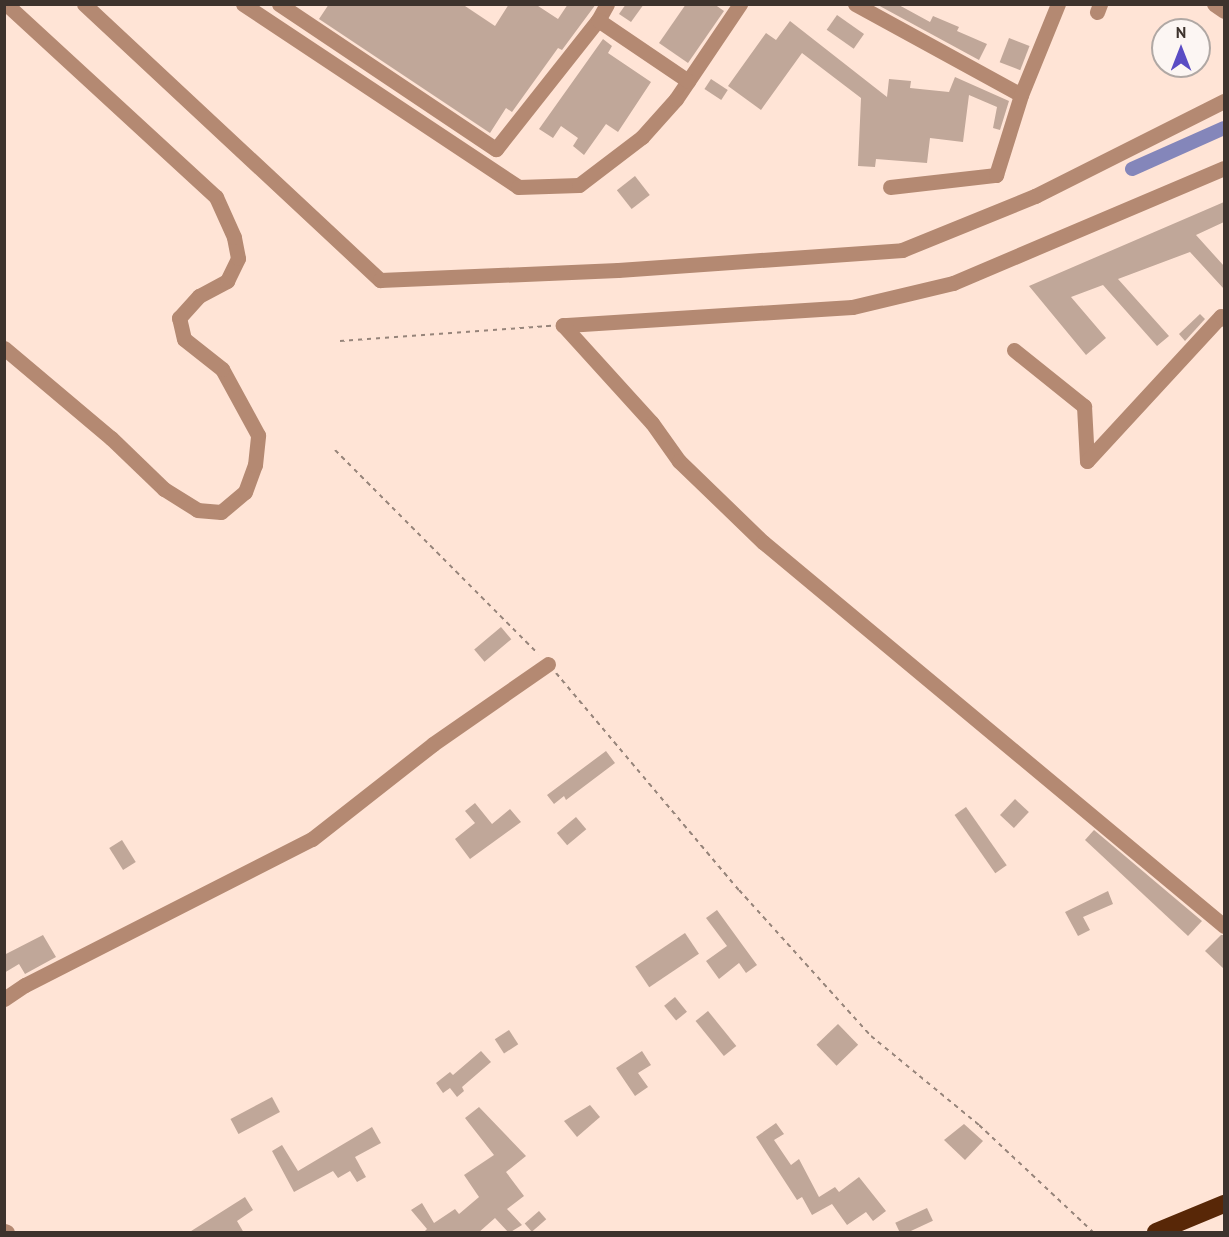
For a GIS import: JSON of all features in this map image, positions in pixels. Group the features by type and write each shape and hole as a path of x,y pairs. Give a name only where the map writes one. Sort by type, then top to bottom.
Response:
{"highway":[{"path":"1156,1233 1224,1203"}],"street":[{"path":"4,348 111,438 164,489 197,510 221,512 245,492 255,465 258,435 222,369 184,339 179,318 199,296 227,281 238,258 234,237 216,197 6,4"},
{"path":"84,4 380,280 618,270 902,250 1035,196 1224,101"},
{"path":"243,4 518,187 579,186 642,137 688,81 740,4"},
{"path":"288,7 496,149 598,20 607,4"},
{"path":"855,4 1021,95"},
{"path":"890,186 996,175 1021,95 1058,4"},
{"path":"1214,4 1224,11"},
{"path":"598,20 688,81"},
{"path":"563,325 852,307 953,284 1224,168"},
{"path":"1014,350 1084,406 1087,461 1221,316 1224,319"},
{"path":"563,325 652,423 679,461 763,542 1224,926"},
{"path":"4,999 25,985 312,839 433,744 548,664"}],"path":[{"path":"340,341 563,325"},
{"path":"335,450 548,664 739,890 871,1036 979,1125 1093,1233"}],"building":[{"path":"329,4 462,4 495,26 509,4 535,4 558,19 568,4 596,4 562,50 558,48 512,112 506,108 490,133 319,19"},
{"path":"626,4 644,4 631,22 619,14"},
{"path":"686,4 714,4 724,11 688,63 659,43"},
{"path":"876,4 897,4 930,22 933,16 959,27 957,31 987,44 979,60"},
{"path":"837,15 864,34 854,49 827,30"},
{"path":"790,21 887,97 889,79 911,81 910,88 949,92 955,77 1009,101 1000,130 993,128 997,107 969,95 963,142 930,138 927,163 876,159 875,167 858,166 861,98 802,53 761,110 728,86 766,33 776,40"},
{"path":"1009,38 1030,46 1020,70 1000,62"},
{"path":"603,39 612,46 608,53 651,82 618,132 606,124 584,155 573,146 578,138 561,126 553,138 539,129"},
{"path":"711,79 728,90 721,100 704,89"},
{"path":"635,176 650,195 632,209 617,190"},
{"path":"1224,202 1224,222 1196,235 1224,266 1224,289 1190,252 1118,279 1169,336 1157,346 1103,285 1071,297 1106,338 1086,355 1029,286"},
{"path":"1200,314 1205,319 1185,341 1179,334"},
{"path":"501,627 511,639 484,662 474,649"},
{"path":"606,751 615,763 566,800 564,796 554,804 547,795"},
{"path":"1015,799 1029,812 1014,828 1000,815"},
{"path":"475,803 492,824 510,809 521,822 470,859 455,839 475,823 465,811"},
{"path":"966,807 1007,865 995,873 955,815"},
{"path":"576,817 586,829 567,845 557,833"},
{"path":"1094,830 1202,921 1188,936 1085,840"},
{"path":"122,840 136,862 123,870 109,848"},
{"path":"1108,891 1113,904 1083,917 1090,930 1078,936 1065,912"},
{"path":"717,910 757,965 746,973 739,963 719,979 706,961 727,946 706,918"},
{"path":"685,933 699,954 649,987 635,967"},
{"path":"43,935 56,957 25,974 19,964 4,973 4,955"},
{"path":"1221,935 1224,935 1224,969 1205,951"},
{"path":"675,997 687,1012 676,1021 664,1006"},
{"path":"708,1011 736,1046 724,1056 696,1021"},
{"path":"838,1024 858,1045 837,1066 816,1045"},
{"path":"509,1030 518,1044 504,1054 495,1039"},
{"path":"481,1051 491,1062 462,1087 464,1091 457,1097 450,1088 443,1093 436,1083 450,1072 453,1075"},
{"path":"642,1051 651,1065 638,1073 648,1087 635,1096 616,1068"},
{"path":"272,1097 280,1112 238,1134 231,1119"},
{"path":"590,1105 600,1117 577,1137 564,1121"},
{"path":"479,1107 526,1156 506,1172 524,1196 507,1209 522,1225 509,1233 495,1218 478,1233 423,1233 427,1229 411,1210 422,1203 434,1223 455,1209 459,1214 479,1197 464,1175 494,1155 465,1118"},
{"path":"776,1123 784,1134 774,1140 791,1165 799,1159 819,1197 835,1187 839,1192 859,1177 886,1211 873,1221 866,1212 847,1225 832,1204 812,1215 802,1197 797,1200 756,1137"},
{"path":"964,1124 983,1141 965,1160 944,1140"},
{"path":"372,1127 381,1143 355,1157 366,1177 357,1182 350,1171 338,1178 333,1171 294,1192 272,1151 282,1145 298,1171"},
{"path":"245,1197 253,1210 237,1221 244,1233 188,1233"},
{"path":"927,1208 933,1221 909,1232 900,1232 895,1223"},
{"path":"539,1211 546,1219 532,1232 525,1223"}],"waterway":[{"path":"1132,169 1224,128"}]}
